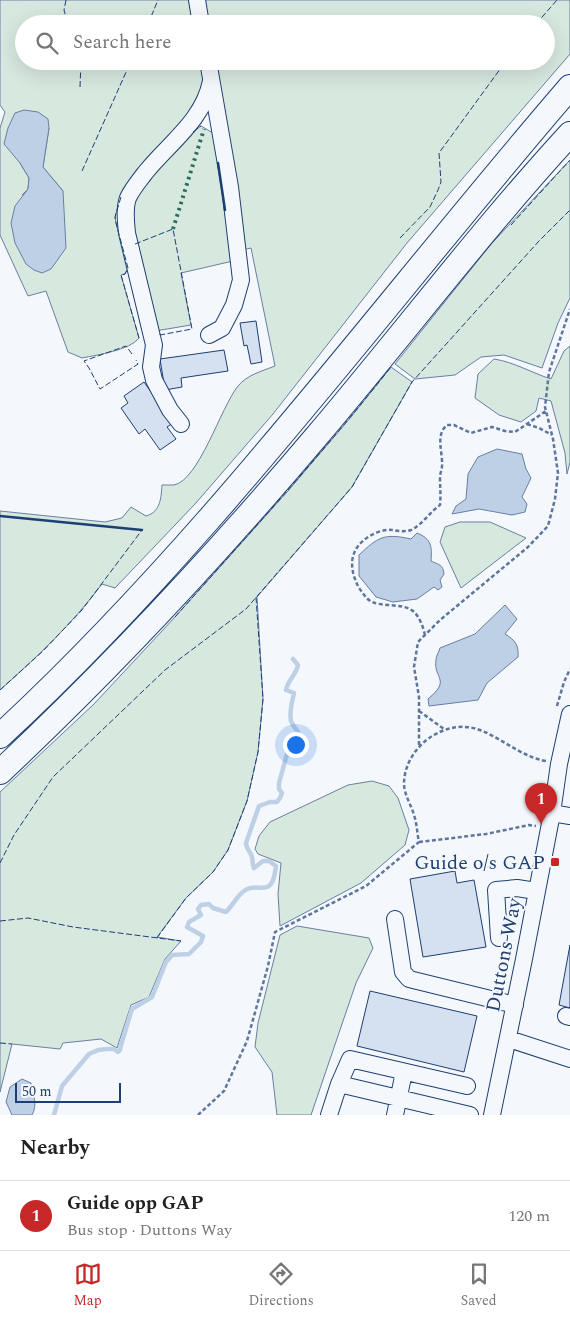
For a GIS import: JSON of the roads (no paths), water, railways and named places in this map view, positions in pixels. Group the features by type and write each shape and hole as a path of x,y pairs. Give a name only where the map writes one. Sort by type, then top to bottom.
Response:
{"highway":[{"path":"0,736 36,704 114,625 191,541 294,421 448,232 570,87"},
{"path":"0,772 62,714 141,634 210,559 315,438 490,227 570,134"}],"street":[{"path":"198,0 200,15"},
{"path":"209,70 231,196 241,280 234,305 222,328 209,335"},
{"path":"180,424 154,380 151,367 154,345 128,233 126,214 128,199 136,184 194,121 209,93 211,81"},
{"name":"Duttons Way","path":"492,1115 509,1039 551,821 559,764 570,714"},
{"path":"551,821 570,816"},
{"path":"499,938 496,890 517,888 536,892"},
{"path":"395,919 403,972 410,979 515,1005"},
{"path":"509,1039 570,1059"},
{"path":"329,1115 339,1084 350,1059 467,1086"},
{"path":"395,1115 404,1072"},
{"path":"339,1084 470,1115"}],"water":[{"path":"24,110 38,112 48,119 49,128 43,167 63,191 66,248 51,269 42,273 26,264 15,243 11,223 15,206 28,189 29,178 20,163 4,144 8,128 15,113"},
{"path":"497,449 522,454 526,469 531,478 522,497 527,504 525,512 512,515 479,509 452,514 456,506 466,499 468,474 478,457"},
{"path":"417,533 426,538 430,544 431,561 443,568 444,574 440,580 442,587 438,590 434,587 417,599 393,602 376,597 359,576 359,555 371,544 382,538 394,536 411,539"},
{"path":"505,605 517,619 505,634 516,643 518,657 487,683 478,700 429,706 428,699 439,687 440,683 436,658 440,648 475,634"},
{"path":"22,1079 31,1083 34,1111 32,1115 12,1115 6,1102 10,1087"}],"waterway":[{"path":"54,1115 62,1086 89,1054 98,1050 114,1049 118,1052 120,1050 132,1009 152,997 166,962 172,955 189,954 201,942 203,936 187,927 189,922 201,915 198,909 201,905 209,904 213,908 226,912 244,891 249,888 268,887 271,884 276,866 269,861 263,861 254,868 246,843 259,806 270,802 277,802 280,798 282,793 279,789 279,783 289,747 298,743 299,734 292,724 290,717 294,693 286,690 298,665 293,659"}],"place":[{"name":"Guide opp GAP","path":"541,824"},
{"name":"Guide o/s GAP","path":"555,862"}]}
